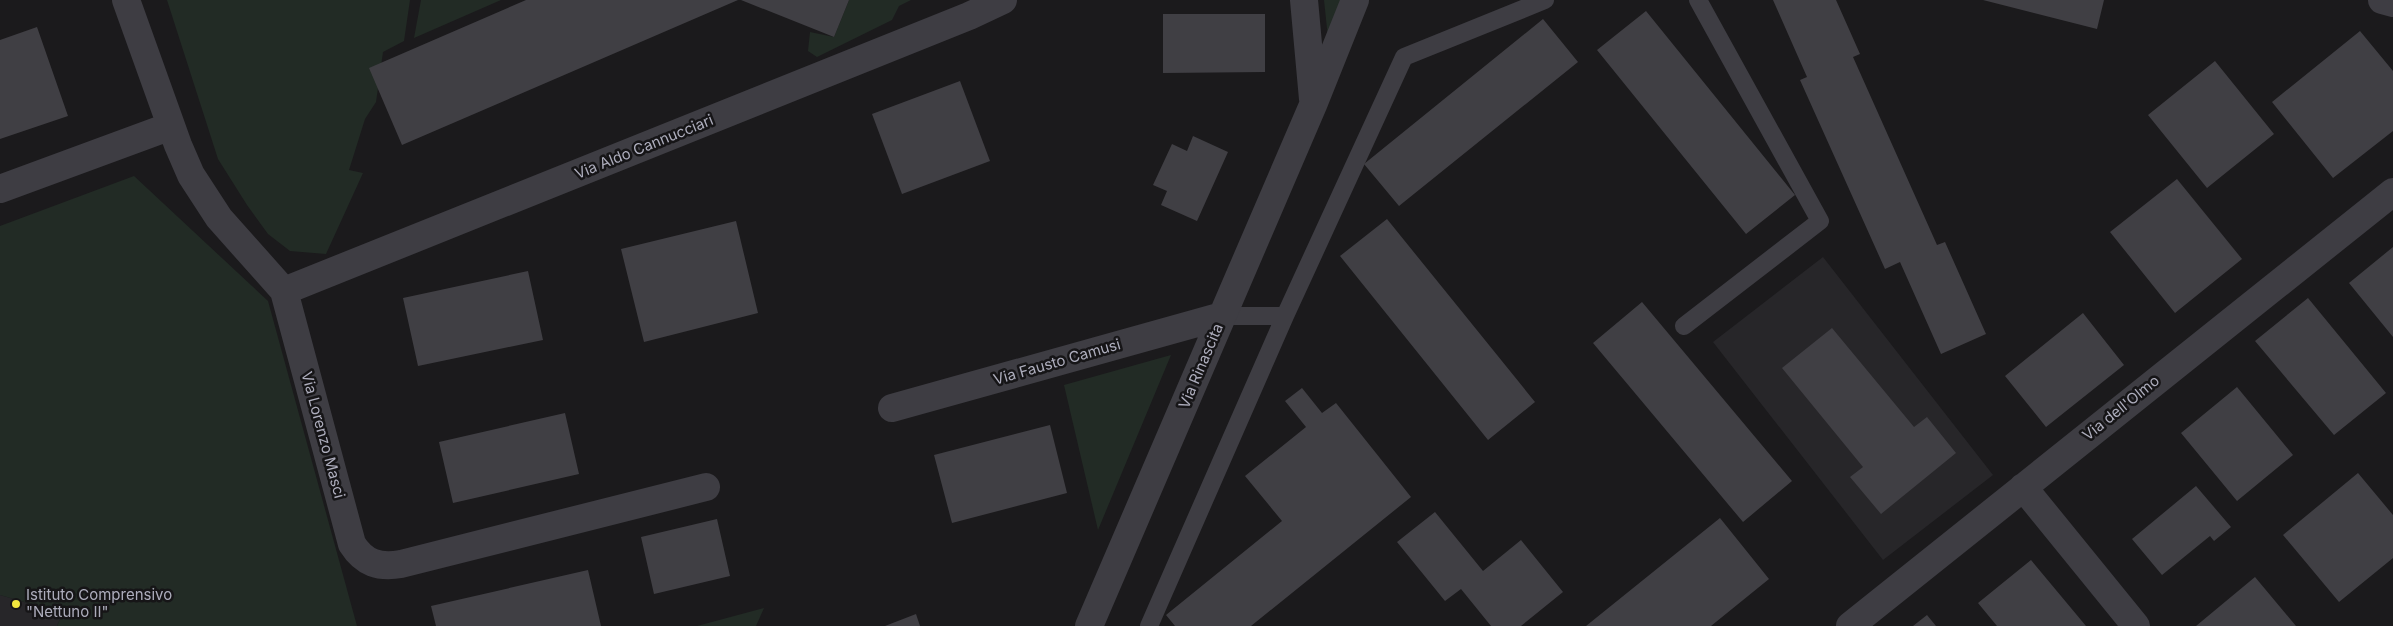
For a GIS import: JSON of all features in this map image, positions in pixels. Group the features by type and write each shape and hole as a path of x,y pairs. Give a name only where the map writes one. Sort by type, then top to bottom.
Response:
{"street":[{"name":"Via Lorenzo Masci","path":"126,0 171,126 191,175 209,204 232,234 284,291 352,544 358,554 367,561 390,566 401,564 706,487"},
{"name":"Via Aldo Cannucciari","path":"284,291 969,16 1003,0"},
{"name":"Via Rinascita","path":"1304,0 1313,106"},
{"name":"Via Rinascita","path":"1088,626 1313,106 1355,0"},
{"path":"2382,0 2393,3"},
{"path":"0,189 171,126"},
{"name":"Via dell'Olmo","path":"1850,626 2393,192"},
{"name":"Via Fausto Camusi","path":"892,408 1222,316"},
{"path":"2023,487 2136,626"}],"lane":[{"path":"1149,626 1286,316 1404,57 1546,0"},
{"path":"1684,326 1820,221 1698,0"},
{"path":"1222,316 1286,316"}],"shaded area":[{"path":"167,0 410,0 404,41 383,52 376,102 365,119 349,170 363,173 326,254 290,251 268,234 218,159"},
{"path":"421,0 501,0 414,38"},
{"path":"849,0 911,0 899,6 892,20 817,57 808,51 810,32 834,37"},
{"path":"1324,0 1343,0 1328,38"},
{"path":"134,176 268,301 357,626 57,626 63,613 0,595 0,226"},
{"path":"1823,257 1993,475 1883,560 1713,342"},
{"path":"1171,355 1098,530 1064,385"},
{"name":"Istituto Comprensivo \"Nettuno II\"","path":"0,595 63,613 57,626 0,626"},
{"path":"764,608 756,626 697,626"}],"building":[{"path":"526,0 738,0 402,145 369,68"},
{"path":"741,0 849,0 834,37"},
{"path":"1773,0 1836,0 1860,54 1853,57 1937,245 1945,242 1986,334 1941,354 1900,262 1885,269 1800,80 1807,77"},
{"path":"1983,0 2104,0 2097,29"},
{"path":"1646,11 1795,195 1746,234 1597,50"},
{"path":"1163,14 1265,14 1265,72 1163,73"},
{"path":"1543,19 1578,62 1399,206 1364,164"},
{"path":"37,27 68,116 0,139 0,40"},
{"path":"2360,31 2393,71 2393,131 2333,178 2272,102"},
{"path":"2215,61 2274,134 2207,188 2148,115"},
{"path":"960,81 990,161 902,194 872,114"},
{"path":"1193,136 1228,152 1197,221 1161,205 1167,191 1153,185 1172,144 1187,151"},
{"path":"2177,179 2242,259 2175,313 2110,232"},
{"path":"1387,219 1535,402 1488,440 1340,256"},
{"path":"736,221 758,313 644,342 621,249"},
{"path":"2393,247 2393,337 2349,283"},
{"path":"528,271 543,340 418,366 403,298"},
{"path":"2308,298 2386,393 2334,435 2255,341"},
{"path":"1642,302 1792,481 1743,522 1593,343"},
{"path":"2083,313 2124,365 2046,427 2005,376"},
{"path":"1832,328 1914,427 1927,417 1956,453 1881,514 1850,477 1863,467 1782,368"},
{"path":"2237,387 2293,455 2237,501 2181,433"},
{"path":"1302,388 1322,413 1336,403 1411,497 1251,626 1175,626 1166,615 1282,521 1245,476 1306,427 1285,401"},
{"path":"565,413 579,474 453,503 439,442"},
{"path":"1050,425 1067,493 952,523 934,455"},
{"path":"2358,473 2393,515 2393,558 2339,602 2283,535"},
{"path":"2196,486 2231,527 2214,541 2210,536 2162,575 2132,539"},
{"path":"1435,512 1483,571 1521,540 1563,592 1521,626 1491,626 1461,589 1445,601 1397,542"},
{"path":"1720,518 1769,579 1711,626 1586,626"},
{"path":"717,519 730,576 654,594 641,537"},
{"path":"2031,560 2086,626 1997,626 1978,603"},
{"path":"588,570 601,626 436,626 431,606"},
{"path":"2255,577 2296,626 2196,626"},
{"path":"916,614 920,626 885,626"},
{"path":"1927,615 1936,626 1913,626"}],"place":[{"name":"Istituto Comprensivo \"Nettuno II\"","path":"16,604"}]}
